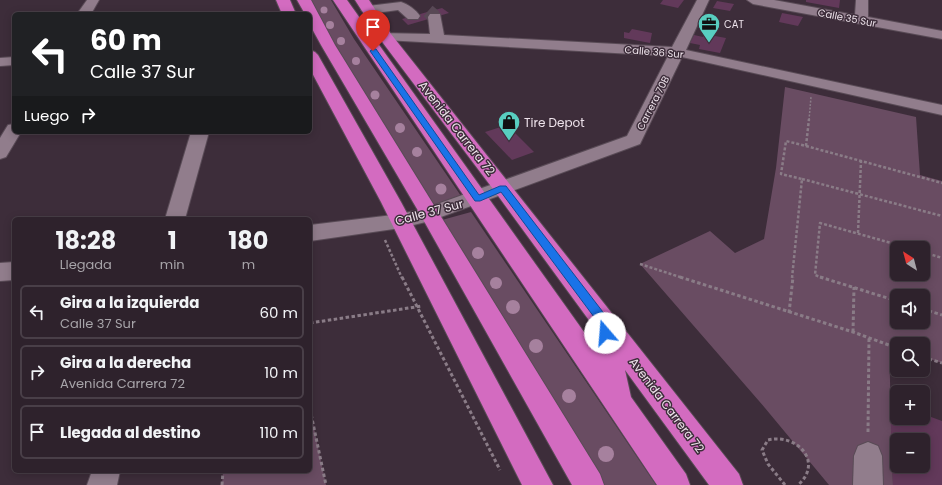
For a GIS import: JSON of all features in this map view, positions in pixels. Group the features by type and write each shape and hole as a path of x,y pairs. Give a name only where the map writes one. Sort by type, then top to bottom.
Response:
{"highway":[{"path":"283,0 288,12"},
{"path":"304,0 311,12"},
{"name":"Avenida Carrera 72","path":"340,0 370,46 478,198 675,485"},
{"path":"354,0 365,5"},
{"name":"Avenida Carrera 72","path":"365,5 385,36 503,188 728,485"},
{"path":"312,15 348,80 430,214 589,485"},
{"path":"312,59 389,223 442,303 538,485"},
{"path":"602,319 618,404"}],"street":[{"path":"85,12 93,0"},
{"name":"Carrera 70B","path":"634,140 703,0"},
{"name":"Calle 35 Sur","path":"753,0 942,35"},
{"path":"861,20 862,0"},
{"path":"365,5 401,6 424,16 438,39"},
{"path":"414,37 424,16"},
{"name":"Calle 36 Sur","path":"385,36 677,52 942,110"},
{"path":"0,62 12,60"},
{"path":"0,153 12,132"},
{"path":"176,217 199,134"},
{"name":"Calle 37 Sur","path":"312,233 389,223 430,214 478,198 634,140"},
{"path":"0,272 12,270"},
{"path":"868,456 868,485"},
{"path":"102,485 105,473"}],"path":[{"path":"806,146 812,82"},
{"path":"942,183 786,141 781,174 942,216"},
{"path":"858,233 862,161"},
{"path":"789,313 802,179"},
{"path":"389,223 416,307 501,471"},
{"path":"890,242 820,223 815,275 890,299"},
{"path":"930,254 942,258"},
{"path":"640,264 789,313 853,332 890,346"},
{"path":"853,332 854,287"},
{"path":"312,323 442,303"},
{"path":"930,311 942,315"},
{"path":"868,456 869,338"},
{"path":"930,359 942,363"},
{"path":"312,418 326,485"},
{"path":"785,485 768,464 762,450 768,440 782,438 795,444 808,457 811,466 806,480 798,485"},
{"path":"222,485 223,473"}],"shaded area":[{"path":"309,0 331,0 354,39 461,196 432,205 329,39"},
{"path":"785,87 916,117 920,175 942,181 942,363 930,359 930,337 890,337 890,425 891,425 892,433 890,433 890,473 893,473 893,485 829,485 765,408 640,264 710,231 735,253 764,239 776,168"},
{"path":"471,212 656,485 604,485 442,220"},
{"path":"312,418 326,485 222,485 223,473 312,473"}],"building":[{"path":"663,0 684,0 678,8 660,4"},
{"path":"806,0 840,0 839,8 806,2"},
{"path":"717,1 734,4 730,11 713,8"},
{"path":"442,8 449,13 408,25 402,19"},
{"path":"782,13 803,17 798,26 779,22"},
{"path":"632,29 652,33 650,43 624,38 624,32 629,33"},
{"name":"CAT","path":"704,34 726,38 720,53 699,49 700,45 690,43 694,35 703,37"},
{"name":"Tire Depot","path":"507,125 534,152 512,160 485,132"},
{"path":"930,417 942,421 942,485 893,485 893,473 930,473 930,433 891,433 891,425 930,425"}],"tunnel":[{"path":"428,11 435,17"}],"place":[{"name":"CAT","path":"709,44"},
{"name":"Tire Depot","path":"509,142"}],"route":[{"path":"373,51 478,198 503,188 602,319 605,333"}]}
